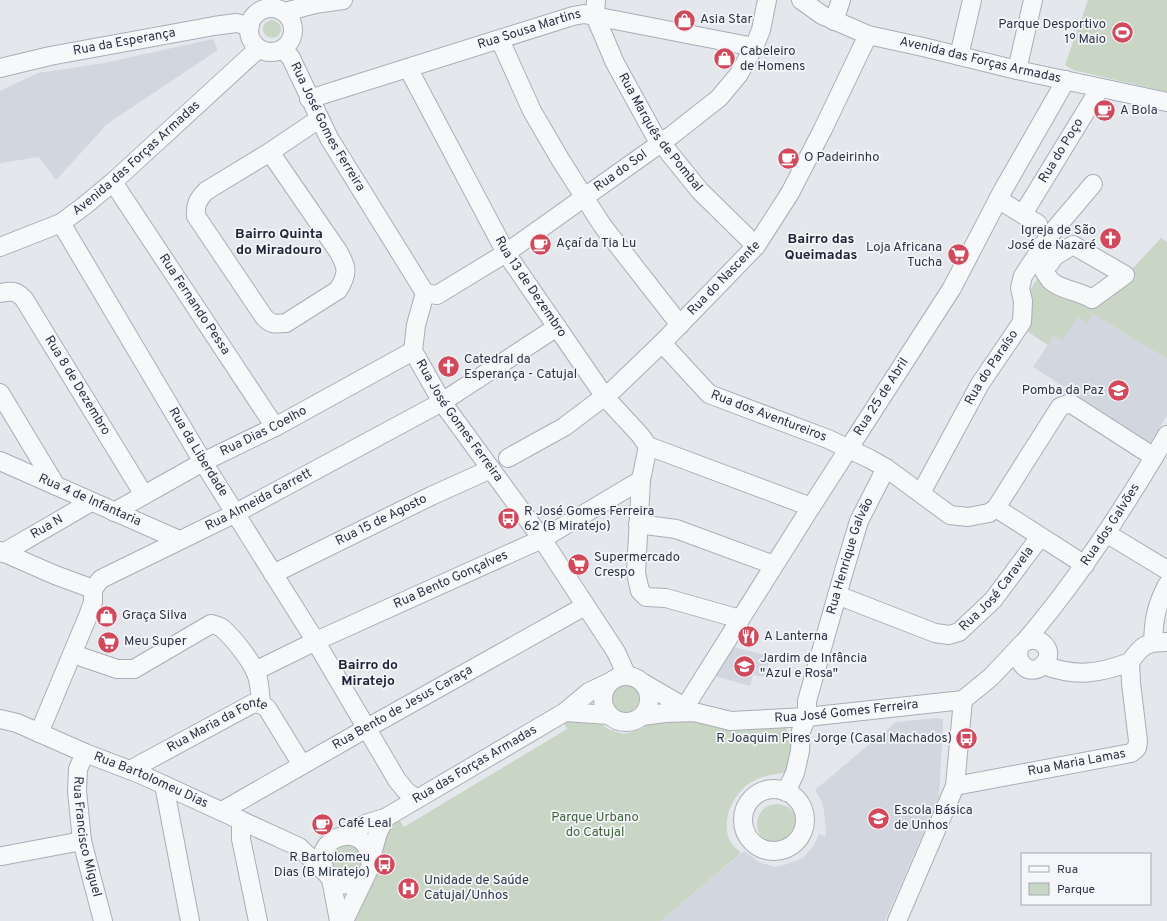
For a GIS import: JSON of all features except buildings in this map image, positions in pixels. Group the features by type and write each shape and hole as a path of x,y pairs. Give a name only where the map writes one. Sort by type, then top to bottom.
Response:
{"street":[{"path":"280,12 294,33 292,40 283,49 277,52 271,53 258,49 250,38 250,26 256,14 262,10 280,12 341,0"},
{"name":"Rua do Sol","path":"425,293 437,295 506,253 661,142 719,98 739,74 754,47 761,30 768,0"},
{"name":"Avenida das Forças Armadas","path":"801,0 822,15 868,35 1017,70 1167,102"},
{"path":"834,21 841,0"},
{"path":"959,56 972,0"},
{"path":"1017,70 1034,0"},
{"name":"Rua Sousa Martins","path":"310,99 573,16 584,14 596,8 754,47"},
{"name":"Rua Marquês de Pombal","path":"596,8 615,63 654,134 700,191 756,246"},
{"name":"Rua da Esperança","path":"0,68 50,56 200,29 236,23 250,26"},
{"name":"Rua do Nascente","path":"508,458 564,427 604,397 662,343 756,246 794,186 868,35"},
{"path":"500,40 532,111 584,197 602,224 680,324"},
{"name":"Avenida das Forças Armadas","path":"0,247 61,223 84,206 113,182 258,49"},
{"name":"Rua José Gomes Ferreira","path":"283,49 291,58 328,138 425,293 416,325 413,351 442,402 542,539 616,652 627,676"},
{"name":"Rua 13 de Dezembro","path":"408,68 506,253 604,397 640,435 648,446"},
{"name":"Rua 25 de Abril","path":"689,709 740,619 952,288 998,199 1066,80"},
{"name":"Rua do Poço","path":"1023,214 1100,88"},
{"path":"270,152 346,264 345,274 338,290 286,323 277,324 270,324 264,318 196,216 195,208 199,198 206,191 270,152 319,119"},
{"name":"Rua Fernando Pessa","path":"113,182 275,427"},
{"name":"Rua do Paraíso","path":"921,493 980,384 1022,322 1023,302 1020,288 1023,276 1042,259 1049,236 1093,184"},
{"path":"998,199 1038,224"},
{"name":"Rua da Liberdade","path":"61,223 204,462 316,641 397,780 406,791 417,799"},
{"name":"Rua 8 de Dezembro","path":"0,293 12,291 19,293 24,299 144,495"},
{"name":"Rua Almeida Garrett","path":"93,589 101,579 236,513 442,402 557,327"},
{"name":"Rua dos Aventureiros","path":"662,343 709,394 828,439 870,459 886,468 950,514 968,517 989,513 996,508"},
{"name":"Rua Dias Coelho","path":"114,512 204,462 275,427 413,351"},
{"path":"0,393 56,486"},
{"path":"1085,565 996,508 1060,407 1070,403 1162,449"},
{"path":"740,619 666,598 646,597 640,591 636,573 638,524 641,480 648,446 811,506"},
{"name":"Rua dos Galvões","path":"1030,643 1050,611 1085,565 1162,449"},
{"name":"Rua 4 de Infantaria","path":"0,461 179,540"},
{"name":"Rua Henrique Galvão","path":"786,792 794,773 800,751 801,731 807,717 808,701 859,521 886,468"},
{"name":"Rua 15 de Agosto","path":"273,574 431,496 491,469"},
{"name":"Rua Bento Gonçalves","path":"255,671 316,641 542,539 641,480"},
{"name":"Rua N","path":"2,552 91,502"},
{"path":"638,524 676,528 774,565"},
{"path":"1106,533 1167,570"},
{"name":"Rua José Caravela","path":"837,595 936,633 949,635 960,632 993,600 1040,537"},
{"path":"2,552 55,575 93,589 93,602 73,654 39,733"},
{"path":"1043,665 1060,671 1090,673 1130,662 1140,648 1160,642 1154,620 1158,604 1167,585"},
{"name":"Rua Bento de Jesus Caraça","path":"222,811 585,606"},
{"path":"73,654 116,669 134,669 211,624 221,627 234,640 255,671 258,679 261,704"},
{"path":"897,921 955,786 963,700 1030,643"},
{"path":"1030,643 1046,647 1047,656 1043,665 1036,669 1023,666 1018,659 1018,650 1030,643"},
{"name":"Rua Maria Lamas","path":"955,786 1131,753 1136,748 1138,741 1130,662"},
{"path":"991,677 1023,666"},
{"path":"621,676 627,676 639,679 647,689 650,696 647,710 642,716 636,720 622,722 615,720 609,715 605,709 603,695 610,682 621,676"},
{"name":"Rua das Forças Armadas","path":"344,835 368,823 384,818 564,712 589,692 610,682"},
{"name":"Rua José Gomes Ferreira","path":"643,683 689,709 731,721 807,717 963,700"},
{"name":"Rua Maria da Fonte","path":"130,770 252,704 261,704 267,708 302,765"},
{"name":"Rua José Gomes Ferreira","path":"642,716 689,709"},
{"path":"564,712 584,712 609,715"},
{"name":"Rua Bartolomeu Dias","path":"0,719 17,723 85,753 130,770 299,847 328,875"},
{"name":"Rua Francisco Miguel","path":"85,753 78,769 77,791 82,840 103,921"},
{"path":"164,785 190,921"},
{"path":"344,921 370,867 371,857 378,832 384,818"},
{"path":"241,820 241,839 258,921"},
{"path":"339,921 328,875 322,862 323,853 328,844 335,838 344,835 354,836 362,841 368,848 371,857"},
{"path":"2,856 82,840"},
{"path":"299,847 328,844"},
{"path":"328,875 340,884 349,884 358,882 366,875"}],"shaded area":[{"path":"213,39 218,50 107,124 56,180 39,157 0,163 0,91 38,73 104,63"},
{"name":"Pomba da Paz","path":"1093,314 1167,359 1167,415 1151,443 1033,367 1054,335 1078,316"},
{"name":"Jardim de Infância \"Azul e Rosa\"","path":"734,647 771,657 764,677 753,675 750,686 715,676"},
{"name":"Escola Básica de Unhos","path":"938,718 943,719 939,797 885,921 661,921 744,851 759,862 775,867 803,858 813,847 819,834 825,836 826,833 822,802 815,790 896,722"}],"green space":[{"name":"Parque Desportivo 1º Maio","path":"1088,0 1167,0 1167,92 1073,70 1065,65"},
{"path":"272,20 278,23 281,29 278,35 272,38 266,35 263,29 266,23"},
{"path":"1161,238 1167,242 1167,359 1093,314 1087,323 1078,317 1062,341 1054,335 1048,345 1025,330 1029,292 1043,269 1085,294 1126,276"},
{"path":"624,683 635,687 639,698 635,709 624,713 613,709 609,698 613,687"},
{"name":"Parque Urbano do Catujal","path":"681,716 733,730 777,726 786,728 794,741 788,772 755,780 741,790 728,813 727,831 729,839 741,853 661,921 354,921 379,868 379,846 382,835 398,818 404,827 567,729 563,722 580,717 595,719 608,729 623,734 639,730 656,719"},
{"path":"781,804 788,807 794,813 797,824 796,832 788,841 781,844 773,844 766,841 758,832 757,820 760,813 769,805"},
{"path":"345,842 360,850 362,861 357,871 348,876 342,876 332,871 328,855"}],"place":[{"name":"Asia Star","path":"685,20"},
{"name":"Parque Desportivo 1º Maio","path":"1122,32"},
{"name":"Cabeleiro de Homens","path":"724,59"},
{"name":"A Bola","path":"1104,111"},
{"name":"O Padeirinho","path":"789,158"},
{"name":"Igreja de São José de Nazaré","path":"1111,238"},
{"name":"Açaí da Tia Lu","path":"541,244"},
{"name":"Loja Africana Tucha","path":"958,255"},
{"name":"Catedral da Esperança - Catujal","path":"449,367"},
{"name":"Pomba da Paz","path":"1119,391"},
{"name":"R José Gomes Ferreira 62 (B Miratejo)","path":"508,519"},
{"name":"Supermercado Crespo","path":"578,565"},
{"name":"Graça Silva","path":"106,616"},
{"name":"A Lanterna","path":"749,637"},
{"name":"Meu Super","path":"109,642"},
{"name":"Jardim de Infância \"Azul e Rosa\"","path":"745,666"},
{"name":"R Joaquim Pires Jorge (Casal Machados)","path":"967,739"},
{"name":"Escola Básica de Unhos","path":"878,818"},
{"name":"Café Leal","path":"322,824"},
{"name":"R Bartolomeu Dias (B Miratejo)","path":"385,865"},
{"name":"Unidade de Saúde Catujal/Unhos","path":"409,888"}],"district":[{"name":"Bairro Quinta do Miradouro","path":"279,242"},
{"name":"Bairro das Queimadas","path":"821,248"},
{"name":"Bairro do Miratejo","path":"368,674"}]}
